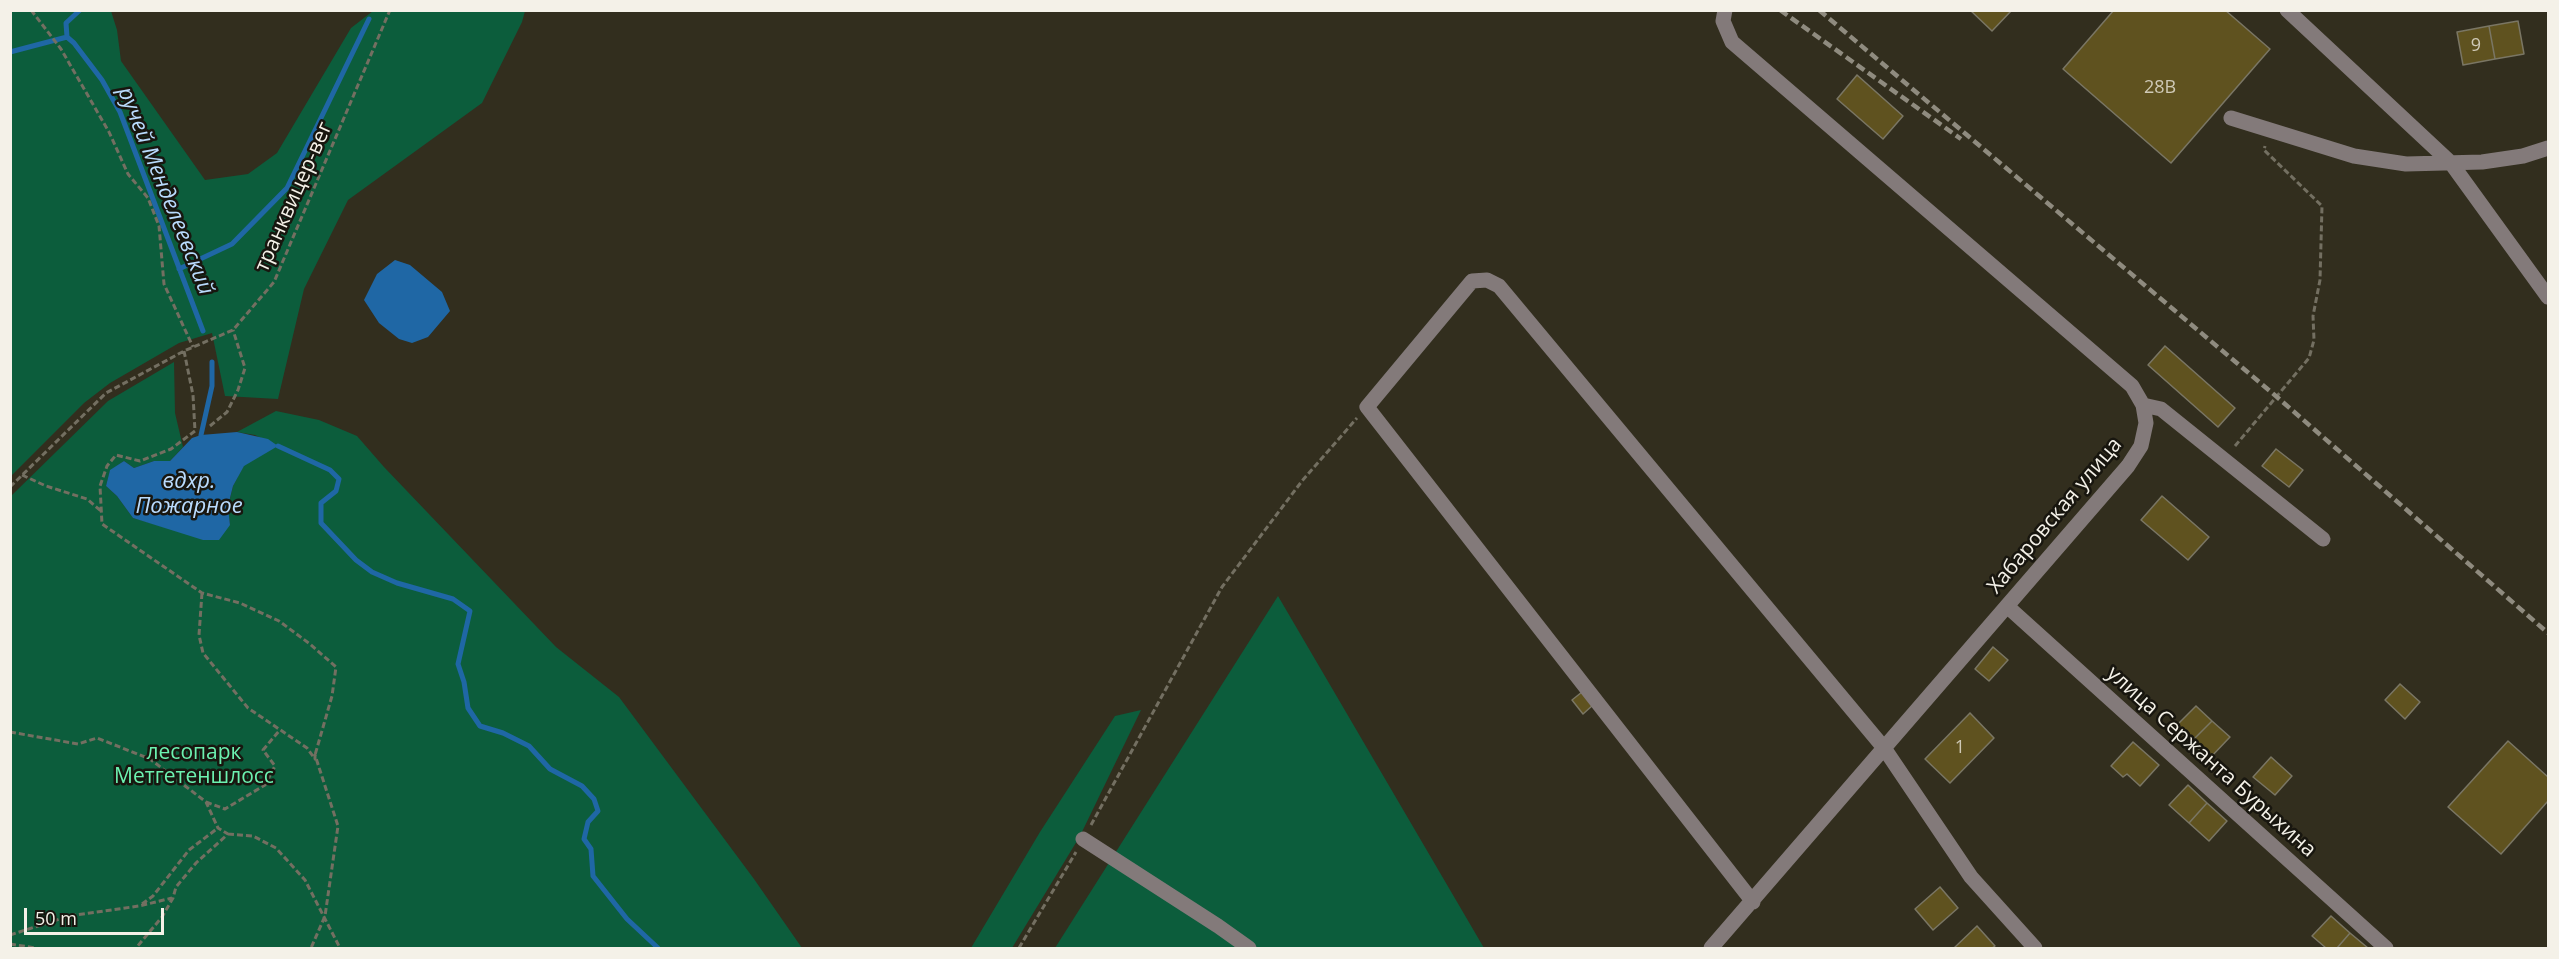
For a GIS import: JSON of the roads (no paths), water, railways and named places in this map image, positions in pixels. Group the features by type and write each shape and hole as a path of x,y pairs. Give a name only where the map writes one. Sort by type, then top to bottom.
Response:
{"street":[{"path":"1725,10 1723,21 1732,42 2132,386 2143,405 2161,409 2323,539"},
{"path":"2287,10 2451,163 2548,297"},
{"path":"2232,118 2354,156 2406,164 2482,162 2523,156 2548,148"},
{"path":"1753,902 1366,407 1472,281 1487,280 1499,286 1884,748 1971,877 2035,948"},
{"name":"Хабаровская улица","path":"1711,948 2128,466 2141,446 2146,423 2143,405"},
{"name":"улица Сержанта Бурыхина","path":"2008,607 2386,948"},
{"path":"1083,839 1249,948"}],"water":[{"path":"395,260 410,265 442,292 450,311 428,337 412,343 399,339 379,323 364,300 377,274"},
{"name":"вдхр. Пожарное","path":"237,432 268,439 278,446 244,466 233,486 228,506 230,525 219,540 203,540 133,518 117,496 106,486 110,470 124,461 134,468 154,461 170,461 192,438"}],"waterway":[{"name":"ручей Менделеевский","path":"80,10 66,23 67,37 102,80 120,112 203,331"},
{"path":"179,269 232,244 287,188 369,19"},
{"path":"10,52 67,37"},
{"name":"ручей Менделеевский","path":"201,435 212,386 212,362"},
{"path":"278,446 330,470 339,479 336,491 321,503 321,523 356,560 372,572 397,583 453,599 470,611 458,664 464,682 468,708 480,726 503,733 529,746 550,769 582,786 594,799 598,811 588,822 584,839 591,849 593,876 627,919 658,948"}],"railway":[{"path":"1780,10 1961,139"},
{"path":"1819,10 2277,397 2548,633"}],"park label":[{"name":"лесопарк Метгетеншлосс","path":"194,765"}]}
